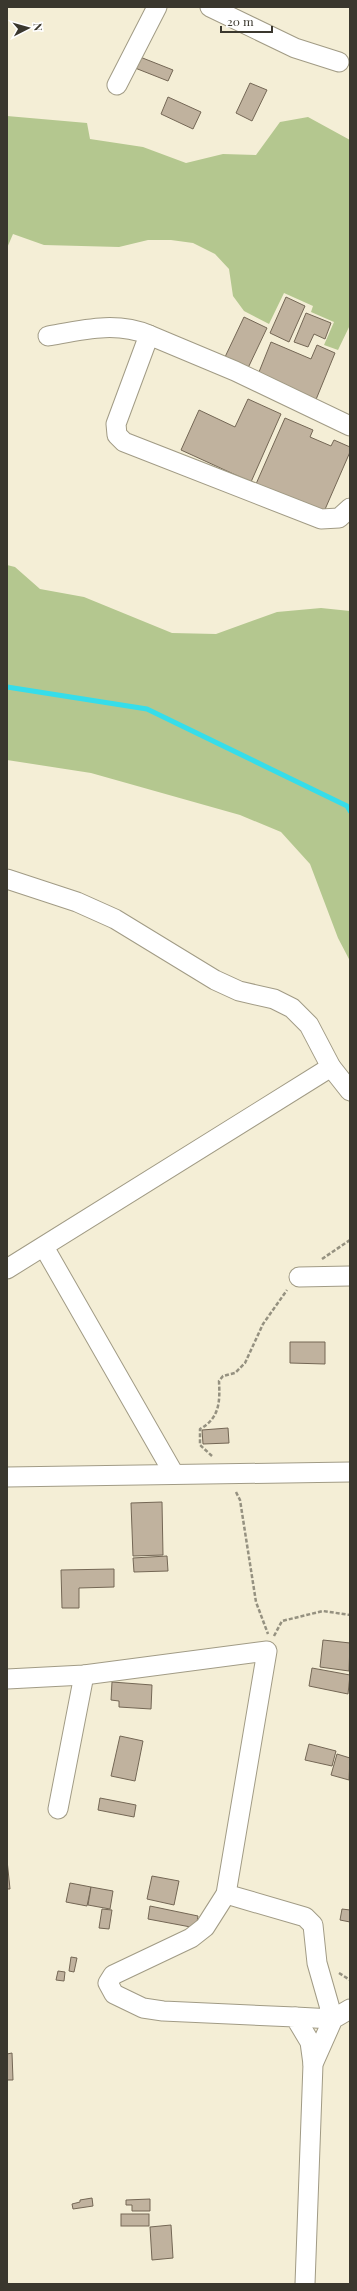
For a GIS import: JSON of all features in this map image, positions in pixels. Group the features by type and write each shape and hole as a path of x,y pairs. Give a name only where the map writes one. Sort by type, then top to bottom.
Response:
{"street":[{"path":"117,85 157,7"},
{"path":"210,7 295,48 339,62"},
{"path":"48,336 117,326 133,328 235,371 350,426"},
{"path":"149,335 116,424 118,435 124,442 321,519 339,518 350,508"},
{"path":"7,879 77,902 102,913 215,980 239,991 274,999 292,1008 309,1025 331,1067 350,1091"},
{"path":"7,1269 331,1067"},
{"path":"44,1247 174,1474"},
{"path":"299,1277 350,1276"},
{"path":"7,1477 350,1472"},
{"path":"7,1679 84,1675 267,1651 226,1894 205,1927 191,1938 113,1975 108,1983 114,1994 143,2008 163,2011 333,2019 350,2009"},
{"path":"58,1809 84,1675"},
{"path":"226,1894 305,1918 313,1925 317,1962 333,2019 313,2064"},
{"path":"295,2017 310,2042 313,2064 305,2284"}],"path":[{"path":"320,1260 350,1240"},
{"path":"268,1635 256,1602 240,1500 228,1474 200,1445 200,1429 211,1423 215,1414 220,1399 219,1381 223,1376 235,1372 245,1364 263,1324 292,1283 299,1277"},
{"path":"271,1642 282,1621 323,1611 350,1615"}],"green space":[{"path":"7,116 87,123 90,139 143,147 186,163 223,154 256,155 280,122 308,117 350,140 350,325 338,350 324,345 334,322 311,312 313,306 284,293 269,324 244,311 233,296 229,269 215,254 193,243 171,240 148,240 119,247 44,245 13,234 7,248"},
{"path":"7,565 15,567 40,589 84,597 172,633 216,634 277,612 321,608 350,611 350,961 338,938 310,864 281,832 240,815 91,773 7,760"}],"building":[{"path":"135,55 173,70 168,81 130,66"},
{"path":"250,83 267,90 252,121 236,113"},
{"path":"168,97 201,112 193,129 161,114"},
{"path":"286,297 305,306 289,342 270,333"},
{"path":"306,313 331,323 325,339 314,334 308,347 294,342"},
{"path":"244,317 267,328 248,368 225,357"},
{"path":"271,342 311,359 317,345 335,353 315,402 257,377"},
{"path":"248,399 281,414 251,482 181,450 199,410 235,427"},
{"path":"285,418 313,430 310,437 331,446 334,440 350,447 350,452 323,514 256,484"},
{"path":"290,1342 325,1342 325,1364 290,1363"},
{"path":"228,1428 229,1443 203,1444 202,1430"},
{"path":"162,1502 163,1555 133,1556 131,1503"},
{"path":"167,1556 168,1571 134,1572 133,1558"},
{"path":"114,1569 114,1587 79,1588 79,1608 62,1608 61,1570"},
{"path":"323,1640 350,1643 349,1671 320,1667"},
{"path":"312,1668 350,1675 348,1694 309,1686"},
{"path":"112,1682 152,1685 151,1709 119,1707 119,1701 111,1700"},
{"path":"120,1736 143,1741 135,1781 111,1776"},
{"path":"309,1744 336,1751 332,1766 305,1760"},
{"path":"337,1754 350,1758 349,1780 331,1775"},
{"path":"100,1798 136,1805 134,1817 98,1810"},
{"path":"7,1860 10,1889 7,1889"},
{"path":"152,1876 179,1881 174,1905 147,1899"},
{"path":"70,1883 91,1887 87,1906 66,1902"},
{"path":"91,1887 113,1891 110,1909 88,1905"},
{"path":"150,1906 198,1916 196,1928 148,1919"},
{"path":"102,1909 112,1910 109,1929 99,1928"},
{"path":"342,1909 350,1910 350,1922 340,1920"},
{"path":"71,1957 77,1958 74,1972 69,1971"},
{"path":"58,1971 65,1972 64,1981 56,1980"},
{"path":"12,2053 13,2080 7,2080 7,2054"},
{"path":"92,2198 93,2206 73,2209 72,2204 80,2202 80,2200"},
{"path":"150,2199 150,2211 132,2211 132,2205 126,2205 126,2200"},
{"path":"121,2214 149,2214 149,2226 121,2226"},
{"path":"171,2225 173,2258 152,2260 150,2227"}],"waterway":[{"path":"7,687 147,709 347,806 350,811"}]}
